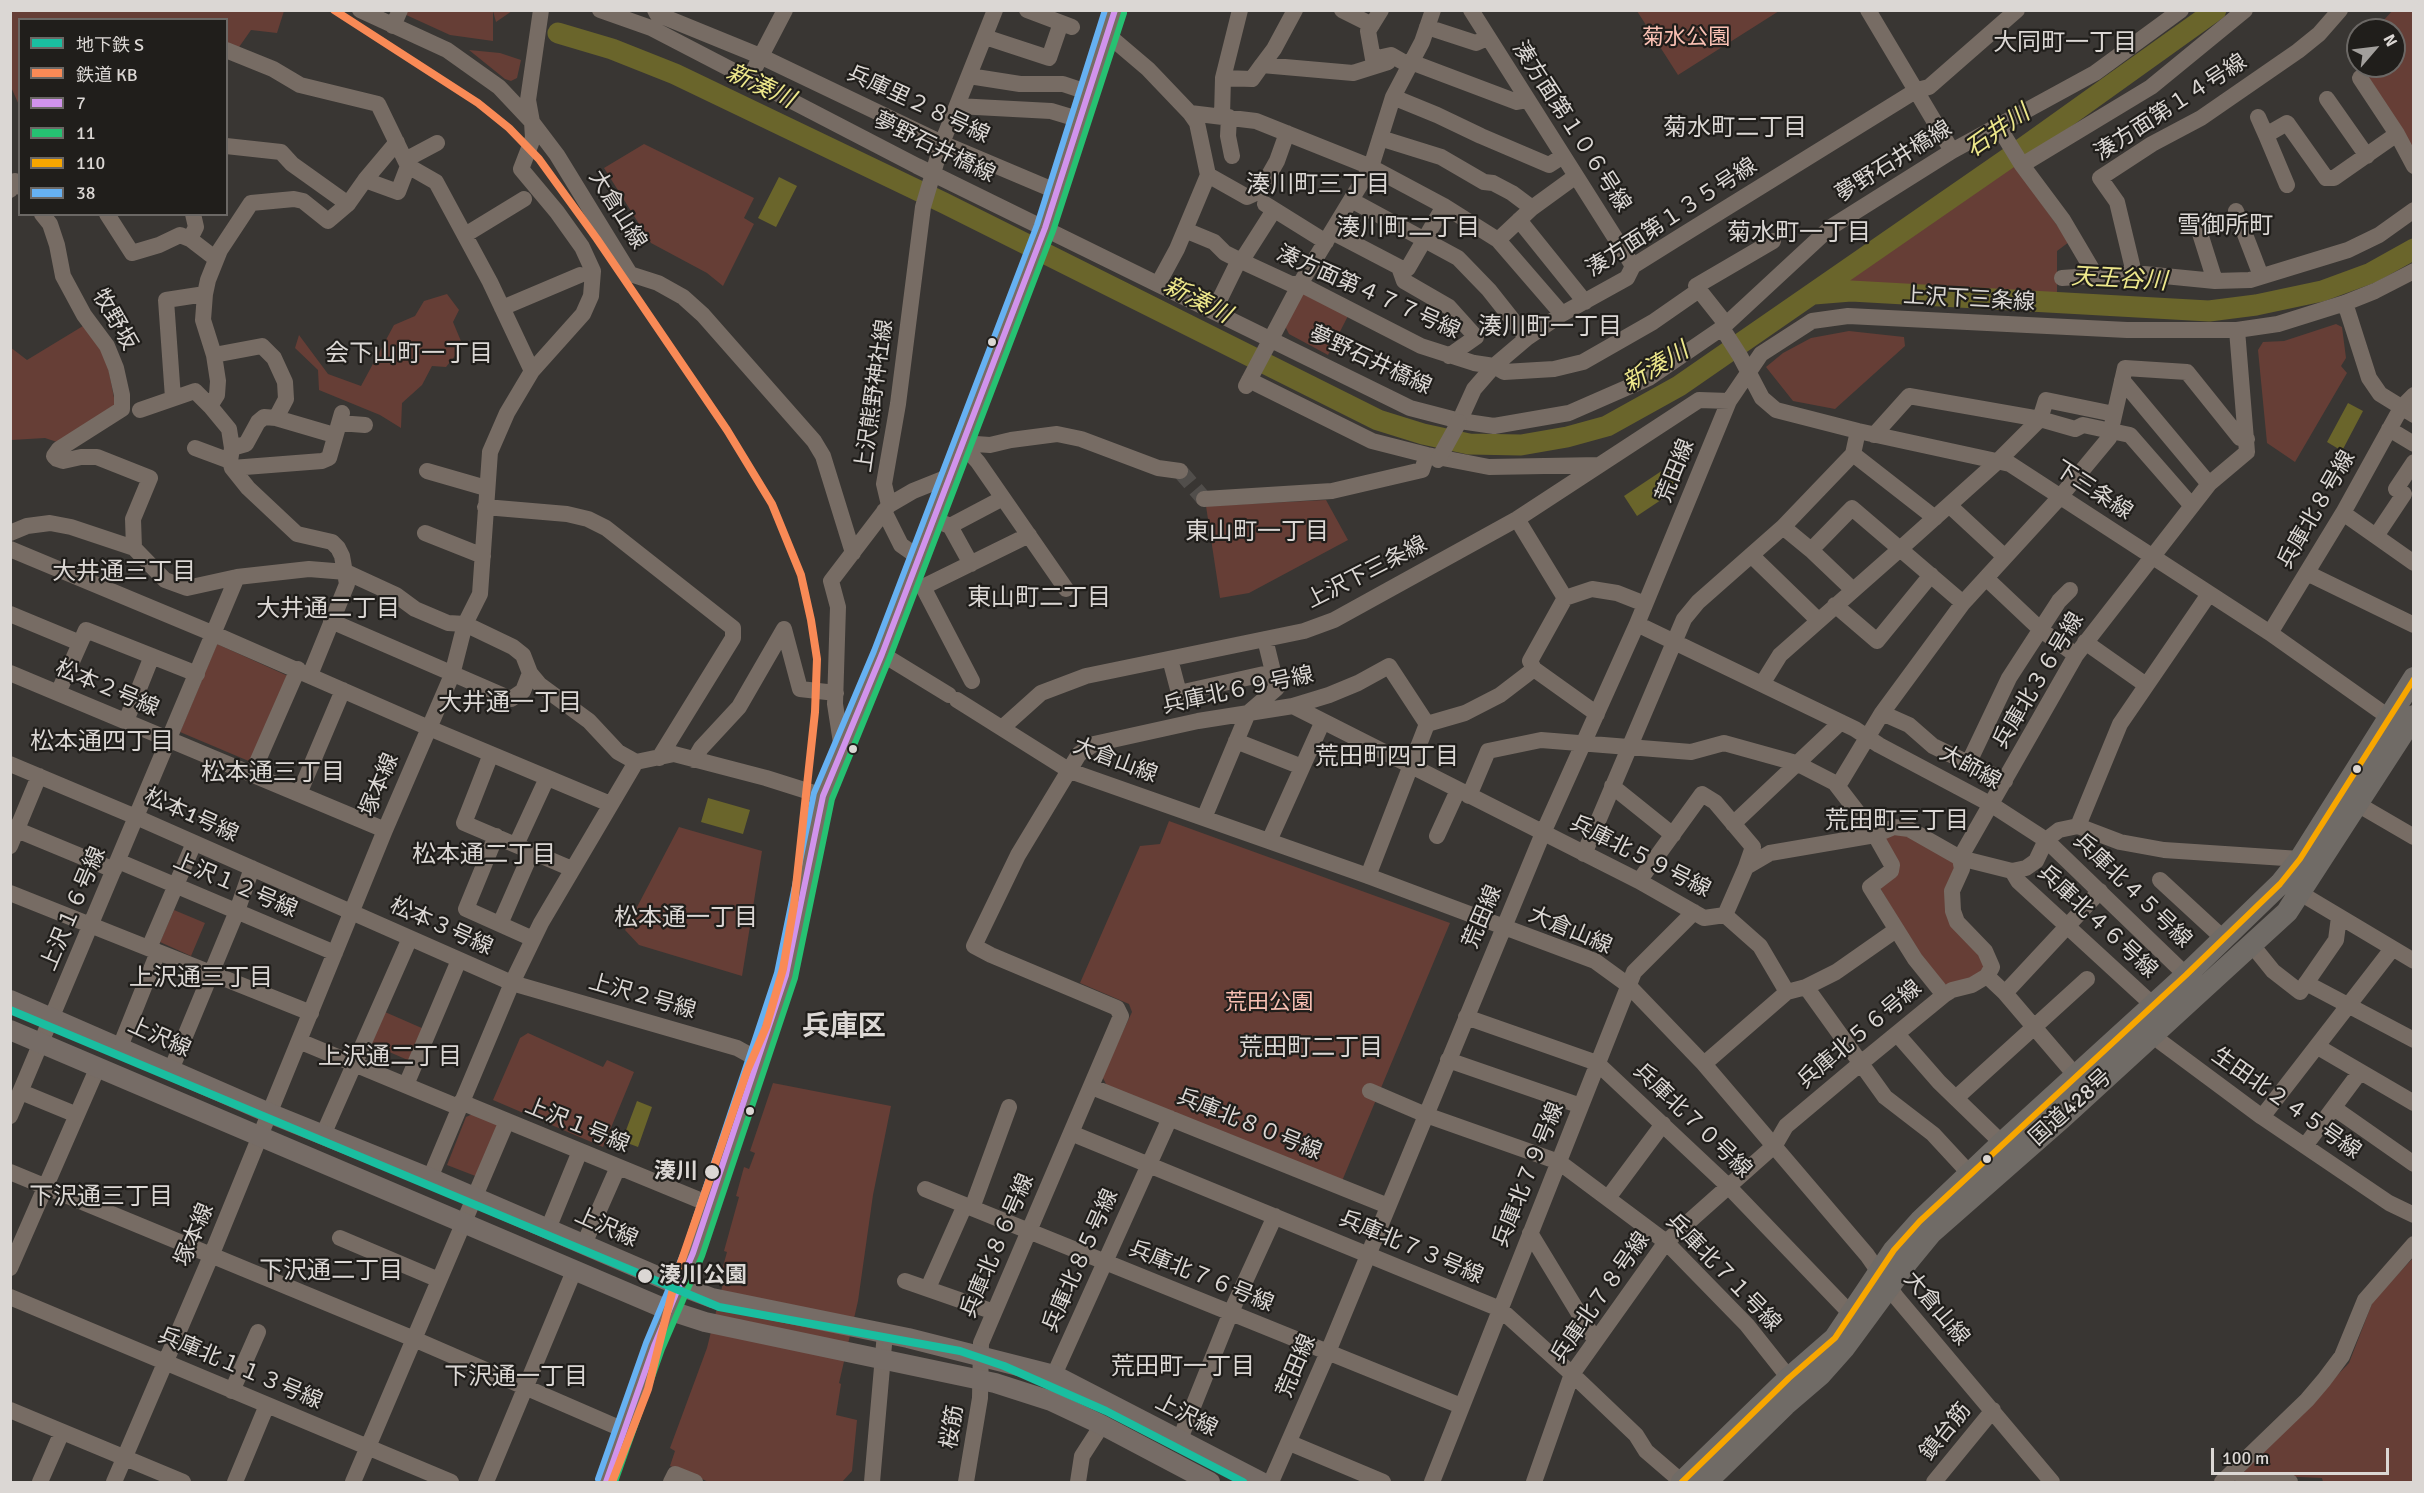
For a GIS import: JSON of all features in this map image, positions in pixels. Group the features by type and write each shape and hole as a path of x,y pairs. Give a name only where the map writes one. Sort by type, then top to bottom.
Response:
{"highway":[{"name":"国道428号","path":"1682,1482 1789,1378 1835,1338 1851,1314 1883,1280 2149,1019 2186,975 2280,884 2348,799 2402,720 2414,678"},
{"name":"国道428号","path":"1706,1482 1785,1405 1820,1375 1844,1348 1920,1221 2076,1076 2149,1019 2252,945 2287,912 2300,893 2348,799"}],"main road":[{"name":"上沢線","path":"10,1000 269,1113 430,1178 680,1286 712,1298 885,1334 1054,1375 1261,1482"},
{"name":"上沢線","path":"10,1030 574,1272 668,1310 705,1322 980,1379 1051,1401 1210,1482"}],"street":[{"path":"532,122 528,100 541,10"},
{"name":"夢野石井橋線","path":"600,10 655,16 749,79 1039,242 1158,284 1214,311 1266,346 1410,408 1460,421 1494,426 1569,413 1649,378 1726,330 1831,227 1952,151 2095,73 2181,10"},
{"path":"749,79 785,10"},
{"path":"931,180 942,143 995,10"},
{"path":"984,37 1049,58 1066,25 1027,10"},
{"path":"606,1482 668,1310 680,1286 786,975 823,796 882,654 916,585 918,557 1058,192 1115,10"},
{"path":"1232,156 1223,78 1240,10"},
{"path":"1223,78 1252,79 1274,50 1295,10"},
{"path":"1342,10 1371,25"},
{"path":"1381,10 1368,30 1373,59 1391,55 1517,102 1528,100"},
{"path":"1433,10 1422,42 1404,61 1371,167 1300,284 1250,379 1372,441 1427,455 1489,467 1602,465"},
{"name":"湊方面第１０６号線","path":"1471,10 1633,267"},
{"path":"1868,10 1952,151"},
{"name":"湊方面第１３５号線","path":"1427,455 1438,460 1460,421 1474,389 1494,366 1527,338 1562,314 1627,278 1633,267 1917,90 1929,87 2017,10"},
{"path":"2022,165 2151,87 2245,10"},
{"name":"大倉山線","path":"363,11 396,18 447,50 499,87 532,122 557,155 630,274 658,284 683,297 703,315 814,441 823,456 852,553"},
{"name":"湊方面第１４号線","path":"2133,273 2117,202 2100,178 2152,144 2201,118 2298,51 2335,13"},
{"name":"兵庫里２８号線","path":"655,16 760,56 942,143 1058,192"},
{"path":"1428,27 1476,43 1487,38"},
{"path":"1108,35 1148,69 1190,113 1197,123 1208,175 1185,230 1158,284"},
{"path":"228,51 273,69 300,85 378,104 406,163 436,182 465,235 532,371"},
{"path":"1262,65 1353,73 1404,61"},
{"path":"969,76 1020,84 1063,84 1090,93"},
{"path":"2360,78 2397,134 2414,166"},
{"path":"1393,97 1549,165 1563,156"},
{"path":"2327,99 2367,156"},
{"path":"957,106 1051,111 1081,120"},
{"path":"1190,113 1256,121 1371,167 1444,206 1498,240 1562,314"},
{"path":"2258,117 2287,185"},
{"name":"塚本線","path":"114,1482 211,1256 385,830 452,675 465,624 480,594 490,452 507,413 532,371 583,314 591,296 593,272 582,247 557,212 520,169 532,138 532,122"},
{"path":"2266,135 2287,123 2326,178 2334,178 2397,134"},
{"path":"1998,126 2022,165 2063,220 2096,276"},
{"path":"1208,175 1247,197 1260,191 1287,133"},
{"path":"1380,138 1441,157 1484,182 1493,183 1512,193 1532,208"},
{"path":"210,406 217,395 218,381 214,355 203,320 205,294 216,259 232,229 250,203 294,199 303,201 327,221 348,204 397,142"},
{"path":"365,180 398,192 406,163 437,143"},
{"path":"228,146 281,152 292,164 348,204"},
{"path":"1498,240 1532,208 1576,176"},
{"name":"上沢熊野神社線","path":"887,508 884,484 898,404 923,207 931,180"},
{"path":"1251,195 1274,210 1329,237 1399,267 1404,281 1449,307 1476,337 1449,356"},
{"path":"465,235 524,199"},
{"path":"1351,200 1458,258 1478,277 1527,338"},
{"path":"1402,273 1408,268 1444,206"},
{"path":"1214,311 1239,260 1244,256 1274,210"},
{"path":"2062,278 2133,273 2215,280 2250,280 2348,250 2379,235 2414,210"},
{"path":"2236,211 2261,276"},
{"path":"108,216 132,253 159,245 180,235 190,239 216,259"},
{"path":"190,239 196,227 193,216"},
{"name":"牧野坂","path":"50,218 63,276 84,315 107,346 116,368 122,395 122,409 59,449 54,456 63,461 81,457 97,457 150,478 133,519 134,548"},
{"path":"1519,220 1585,302"},
{"path":"2198,227 2215,280"},
{"name":"湊方面第４７７号線","path":"1185,230 1214,242 1225,253 1239,260 1292,284 1300,284 1421,346 1449,356 1494,366 1504,372 1554,369 1582,362 1653,322 1699,290 1696,286 1773,241"},
{"name":"上沢下三条線","path":"1749,375 1761,354 1812,321 1848,316 2127,330 2237,330 2278,324 2345,303 2414,271"},
{"path":"502,308 580,275"},
{"name":"下三条線","path":"1699,290 1726,330 1762,398 1776,410 1866,433 2010,464 2402,720"},
{"path":"173,398 166,300 205,294"},
{"path":"2345,303 2369,378 2380,394 2407,412"},
{"path":"1835,783 1841,781 1882,713 1963,603 2060,497 2109,438 2125,369 2187,372 2240,438 2247,439 2237,330"},
{"path":"214,355 262,346 274,358 285,382 286,399 276,418"},
{"name":"荒田線","path":"1271,1482 1290,1443 1503,927 1637,624 1729,401 1749,375"},
{"path":"2122,380 2209,484"},
{"path":"140,410 195,391 229,429 231,459 248,488 297,534 332,542 338,548 346,572 347,584 331,621 252,774"},
{"name":"兵庫北８号線","path":"2270,633 2343,513 2389,429 2407,412 2414,395"},
{"path":"1584,854 1684,619 1698,602 1784,527 1853,454 1866,433 1909,396 2040,419 2075,429 2083,426 2130,435 2192,506"},
{"name":"上沢下三条線","path":"1002,728 1041,693 1086,676 1265,639 1334,620 1517,519 1699,400 1729,401"},
{"path":"1762,684 1779,656 1950,506 2040,419 2046,400 2114,414"},
{"path":"231,459 246,444 258,422 264,417 365,425"},
{"path":"195,448 225,461 231,459 322,461 329,458 338,424"},
{"path":"2389,429 2414,444"},
{"path":"961,443 990,445 1057,434 1081,439 1158,468 1180,471"},
{"name":"兵庫北３６号線","path":"1987,976 1992,967 1985,951 1957,922 1953,911 1952,891 1962,868 1960,858 2080,649 2209,484 2247,452 2247,439"},
{"path":"961,443 978,462 1066,589"},
{"path":"1853,454 1935,518"},
{"path":"1204,499 1332,491 1422,470 1427,455"},
{"path":"2376,536 2404,494 2396,489 2414,462"},
{"path":"427,471 486,488"},
{"path":"842,750 836,693 838,607 831,581 887,508 913,491 948,477"},
{"path":"950,526 1003,498"},
{"path":"1950,506 2005,557"},
{"path":"485,507 567,514 588,519 606,528 637,551 733,628 733,639 659,758"},
{"path":"887,508 901,544 918,557"},
{"path":"1811,549 1852,508 1963,603"},
{"path":"2343,513 2414,563"},
{"path":"933,519 950,526 971,564"},
{"path":"1517,519 1565,598"},
{"path":"10,533 27,526 50,523 71,527 134,548 165,580 186,588 237,577 309,569 346,572 396,595 415,609 448,623 465,624 513,647 523,655 530,673 549,692 589,720 618,752 636,762 674,754 766,778 823,796"},
{"path":"1784,527 1811,549 1853,590"},
{"path":"425,533 483,556"},
{"path":"916,585 971,564 1029,535"},
{"path":"10,549 610,804"},
{"path":"1751,555 1818,620"},
{"path":"2307,573 2414,625"},
{"path":"1835,605 1877,641 1931,575"},
{"name":"上沢１６号線","path":"10,1116 237,577"},
{"path":"1987,579 2041,630 2146,685"},
{"path":"916,585 972,681"},
{"path":"1597,714 1534,669 1530,661 1565,598 1592,589 1617,593 1645,604"},
{"path":"1969,762 2009,678 2059,601 2070,590"},
{"path":"2078,826 2120,724 2210,594"},
{"path":"10,614 80,643"},
{"path":"331,621 511,699 523,691 530,673"},
{"name":"大師線","path":"1637,624 1841,722 1992,805 2046,840"},
{"path":"694,760 701,748 739,707 784,629 800,689 836,693"},
{"path":"58,693 86,630 197,674"},
{"path":"1204,818 1248,713 1277,688 1265,639"},
{"name":"大倉山線","path":"882,654 1070,771 1368,876 1595,961 1628,985 1704,1064 1867,1255 1883,1280 2052,1482"},
{"path":"126,721 152,656"},
{"path":"1170,659 1179,693 1273,672"},
{"name":"兵庫北６９号線","path":"974,946 1018,855 1079,754 1094,744 1198,721 1293,706 1358,683 1389,666 1426,724"},
{"path":"1368,876 1426,724 1474,709 1500,695 1534,669"},
{"name":"松本２号線","path":"10,673 385,830"},
{"path":"299,794 343,690"},
{"name":"兵庫北５９号線","path":"1293,706 1639,881 1704,918 1725,915 1760,946 1787,992"},
{"path":"1882,713 1909,725 1933,746 2005,781"},
{"path":"1269,841 1323,721"},
{"path":"1733,824 1841,722"},
{"path":"1437,836 1488,751 1541,740 1691,752 1724,744 1796,763 1835,783 1875,835 1892,864 1891,871 1870,887 1915,959 1944,995"},
{"path":"1236,741 1302,767"},
{"path":"491,754 464,823 572,869"},
{"path":"430,1178 459,1105 533,939 636,762"},
{"name":"松本1号線","path":"10,764 351,912"},
{"path":"13,835 39,776"},
{"path":"500,924 547,778"},
{"path":"1612,786 1673,835"},
{"path":"1639,881 1702,794 1715,802 1753,848 1725,915"},
{"path":"2348,799 2414,837"},
{"path":"1746,867 1770,853 1875,835 1894,827 1909,829 1960,858 2012,871 2026,868 2036,861 2046,840 2059,830 2078,826 2120,842 2164,850 2300,859"},
{"name":"上沢１２号線","path":"13,835 175,885 335,953"},
{"path":"496,836 466,909 533,939"},
{"name":"兵庫北４５号線","path":"2046,840 2186,975"},
{"path":"120,1047 175,885 194,843"},
{"path":"171,1070 237,911 252,868"},
{"name":"兵庫北４６号線","path":"2012,871 2018,881 2067,926 2149,1019"},
{"path":"2160,880 2224,939"},
{"path":"2005,993 2100,891"},
{"path":"10,893 311,1013"},
{"path":"2300,893 2414,961"},
{"name":"松本３号線","path":"351,912 512,983"},
{"name":"兵庫北７９号線","path":"1432,1482 1628,985 1634,972 1694,912"},
{"path":"2252,945 2273,971 2300,992 2336,940 2339,917"},
{"path":"1704,1064 1787,992 1806,987 1836,972 1896,930"},
{"path":"323,1135 410,938"},
{"name":"兵庫北８６号線","path":"974,946 1118,1008 1121,1016 993,1312 981,1343 980,1379"},
{"path":"2262,1117 2392,949"},
{"path":"406,1086 459,960"},
{"path":"1987,976 2005,993 2076,1076"},
{"name":"兵庫北５６号線","path":"1775,1145 1786,1126 1944,995 1952,990 1972,985 1987,976"},
{"path":"1956,1098 2087,979"},
{"name":"上沢２号線","path":"512,983 737,1048 756,1059"},
{"path":"2306,983 2414,1040"},
{"path":"1806,987 1885,1097 1933,1134 1970,1174"},
{"name":"兵庫北７０号線","path":"1466,1017 1597,1063 1728,1186 1851,1314"},
{"name":"生田北２４５号線","path":"2149,1019 2262,1117 2389,1203 2414,1215"},
{"path":"1897,1034 1939,1082 2002,1143"},
{"name":"上沢１号線","path":"299,1041 406,1086 507,1121 709,1204"},
{"path":"2318,1047 2414,1103"},
{"path":"1448,1060 1581,1106"},
{"path":"10,1268 97,1069"},
{"path":"2305,1146 2360,1072"},
{"name":"兵庫北８０号線","path":"1092,1087 1388,1206"},
{"name":"兵庫北７１号線","path":"1370,1091 1425,1115 1559,1162 1666,1242 1747,1325 1789,1378"},
{"path":"21,1092 77,1115"},
{"path":"928,1288 969,1206 1009,1107"},
{"path":"2334,1108 2414,1164"},
{"name":"兵庫北８５号線","path":"1054,1375 1170,1118"},
{"path":"353,1482 507,1121"},
{"path":"1608,1198 1663,1124"},
{"name":"兵庫北７３号線","path":"1071,1133 1500,1309 1572,1374 1636,1436 1646,1451 1682,1482"},
{"name":"兵庫北７８号線","path":"1534,1482 1572,1374 1595,1340 1666,1242 1775,1145"},
{"path":"548,1229 580,1152"},
{"path":"584,1244 618,1167"},
{"path":"10,1172 414,1339 624,1430"},
{"name":"兵庫北７６号線","path":"926,1190 1461,1406"},
{"path":"1180,1439 1231,1312 1275,1216"},
{"path":"1530,1233 1595,1340"},
{"path":"340,1238 439,1281"},
{"path":"2222,1482 2307,1400 2324,1380 2342,1356 2365,1300 2414,1244"},
{"path":"486,1482 574,1272"},
{"path":"905,1281 993,1312"},
{"name":"兵庫北１１３号線","path":"10,1297 452,1482"},
{"path":"232,1391 258,1332"},
{"path":"872,1482 885,1334"},
{"name":"桜筋","path":"966,1482 980,1398 980,1379"},
{"path":"235,1482 267,1405"},
{"path":"10,1410 183,1482"},
{"name":"鎮台筋","path":"1934,1482 1993,1410"},
{"path":"1078,1482 1082,1456 1102,1425"},
{"path":"39,1482 62,1432"},
{"path":"1290,1443 1383,1482"},
{"path":"671,1482 675,1474 694,1482"},
{"path":"2243,1482 2247,1480 2290,1482"}],"green space":[{"path":"405,10 512,11 496,22 493,11 493,41 450,35 404,14"},
{"path":"11,11 284,11 277,33 251,30 237,50 228,46 228,18 18,18 18,103 11,87"},
{"name":"菊水公園","path":"1637,11 1779,11 1678,75"},
{"path":"2392,11 2413,11 2413,153 2399,127 2365,78 2406,78 2406,18 2386,18"},
{"path":"469,50 500,53 521,60 517,78 511,81 505,79"},
{"path":"644,144 754,198 744,218 754,224 723,286 707,273 651,243 604,168"},
{"path":"2011,161 2069,242 2057,251 2057,296 1835,287"},
{"path":"1302,293 1349,314 1328,355 1289,334 1285,326"},
{"path":"447,294 459,310 453,322 463,346 446,367 432,366 422,385 402,403 401,428 380,415 319,390 318,370 295,348 299,335 328,374 361,386 394,325 415,316 424,301"},
{"path":"2336,324 2342,327 2346,358 2341,366 2347,373 2295,462 2267,443 2258,350 2263,342 2284,341"},
{"path":"83,326 105,351 116,408 60,443 45,438 11,440 10,347 27,360"},
{"path":"1849,331 1904,337 1905,346 1835,409 1793,401 1766,367 1783,353 1811,338"},
{"path":"1326,500 1348,540 1249,593 1220,598 1206,506"},
{"path":"217,644 288,676 251,762 180,732"},
{"name":"荒田公園","path":"1169,821 1450,923 1342,1181 1107,1086 1102,1076 1132,1012 1129,1004 1080,983 1140,846 1160,844"},
{"path":"679,827 762,851 742,976 639,945 625,930"},
{"path":"1905,833 1952,859 1956,869 1947,890 1986,966 1971,980 1943,985 1919,955 1879,886 1893,874 1885,836"},
{"path":"174,910 205,923 191,956 160,942"},
{"path":"385,1012 424,1029 410,1061 371,1044"},
{"path":"528,1033 603,1067 607,1060 634,1072 603,1147 493,1100 520,1038"},
{"path":"773,1083 891,1106 873,1195 858,1301 839,1383 841,1384 836,1415 857,1420 852,1471 842,1482 709,1482 670,1466 675,1451 670,1448 707,1348 726,1271 722,1270 727,1252 724,1251 739,1197 736,1196 744,1167 749,1169 755,1153 750,1151"},
{"path":"477,1112 499,1120 478,1177 447,1165 466,1117"},
{"path":"2413,1258 2413,1482 2323,1482 2322,1478 2252,1475 2238,1478 2349,1363 2373,1301"}],"shaded area":[{"path":"779,177 797,186 776,227 758,218"},
{"path":"2348,403 2363,411 2342,451 2327,442"},
{"path":"1666,468 1679,488 1637,516 1624,496"},
{"path":"708,798 750,810 743,834 701,822"},
{"path":"637,1101 652,1107 638,1147 622,1141"}],"waterway":[{"name":"新湊川","path":"558,33 612,49 675,74 944,203 1378,420 1423,434 1469,444 1521,445 1567,437 1607,426 1679,386 2023,148 2216,10"},
{"name":"天王谷川","path":"1814,294 1851,291 2209,311 2256,305 2322,291 2371,273 2414,249"}],"tunnel":[{"path":"1180,471 1204,499"}],"metro line":[{"name":"S","path":"10,1010 719,1307 960,1351 1004,1366 1106,1411 1243,1482"}],"rail line":[{"name":"KB","path":"334,10 478,103 509,128 539,159 597,239 727,430 772,504 801,575 811,620 817,659 815,712 794,905 783,969 766,1027 747,1071 676,1277 648,1389 612,1482"}],"transit line":[{"name":"38","path":"598,1479 646,1343 685,1250 777,973 814,793 874,651 1037,225 1105,10"},
{"name":"7","path":"606,1482 654,1346 693,1253 786,975 823,796 882,654 1045,228 1115,10"},
{"name":"11","path":"615,1482 662,1349 702,1256 795,978 832,799 890,657 1053,231 1124,13"},
{"name":"110","path":"1682,1482 1789,1378 1835,1338 1894,1250 1920,1221 2186,975 2280,884 2300,859 2414,679"}],"place":[{"name":"湊川","path":"712,1172"},
{"name":"湊川公園","path":"645,1276"}],"district":[{"name":"大同町一丁目","path":"2065,44"},
{"name":"菊水町二丁目","path":"1735,129"},
{"name":"湊川町三丁目","path":"1318,186"},
{"name":"雪御所町","path":"2225,227"},
{"name":"湊川町二丁目","path":"1408,229"},
{"name":"菊水町一丁目","path":"1799,234"},
{"name":"湊川町一丁目","path":"1550,328"},
{"name":"会下山町一丁目","path":"409,355"},
{"name":"東山町一丁目","path":"1257,533"},
{"name":"大井通三丁目","path":"124,573"},
{"name":"東山町二丁目","path":"1039,599"},
{"name":"大井通二丁目","path":"328,610"},
{"name":"大井通一丁目","path":"510,704"},
{"name":"松本通四丁目","path":"102,743"},
{"name":"荒田町四丁目","path":"1387,758"},
{"name":"松本通三丁目","path":"273,774"},
{"name":"荒田町三丁目","path":"1897,822"},
{"name":"松本通二丁目","path":"484,856"},
{"name":"松本通一丁目","path":"686,919"},
{"name":"上沢通三丁目","path":"201,979"},
{"name":"兵庫区","path":"844,1028"},
{"name":"荒田町二丁目","path":"1311,1049"},
{"name":"上沢通二丁目","path":"390,1058"},
{"name":"下沢通三丁目","path":"101,1198"},
{"name":"下沢通二丁目","path":"331,1272"},
{"name":"荒田町一丁目","path":"1183,1368"},
{"name":"下沢通一丁目","path":"516,1378"}],"water label":[{"name":"石井川","path":"1998,132"}]}
